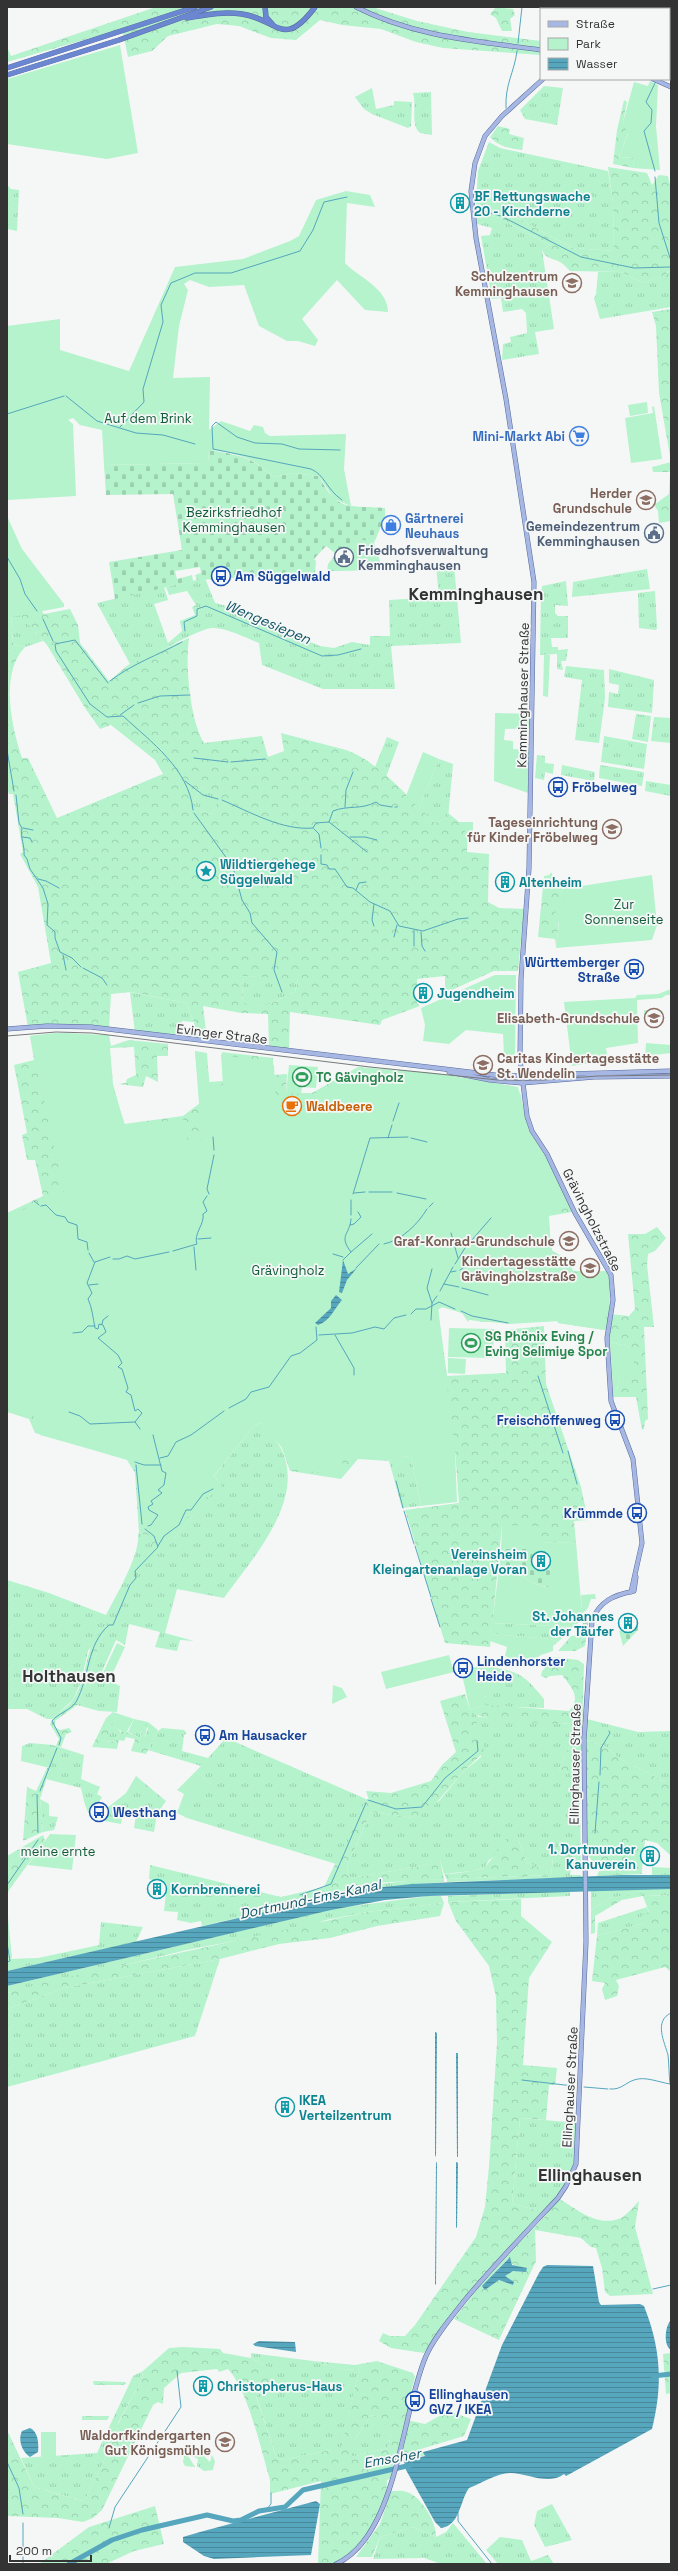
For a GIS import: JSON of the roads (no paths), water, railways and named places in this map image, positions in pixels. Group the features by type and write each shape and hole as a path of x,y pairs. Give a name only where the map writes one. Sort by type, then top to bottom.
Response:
{"highway":[{"path":"7,68 194,7"},
{"path":"7,75 179,20 211,7"},
{"path":"265,7 266,17 277,28"},
{"path":"303,21 311,7"},
{"path":"179,20 216,14 242,14 277,28 292,29 303,21 315,7"}],"main road":[{"path":"356,7 384,20 423,32 540,50"},
{"name":"Kemminghauser Straße","path":"521,1077 521,981 530,845 534,583 504,392 475,231 471,191 475,162 485,136 502,116 542,80"},
{"path":"655,80 671,87"},
{"name":"Evinger Straße","path":"7,1029 47,1026 91,1027 433,1068 521,1077 671,1071"},
{"name":"Evinger Straße","path":"433,1068 490,1080 522,1084 594,1077 671,1076"},
{"name":"Grävingholzstraße","path":"521,1077 532,1131 546,1153 575,1213 611,1275 612,1300 607,1338 611,1398 634,1467 642,1543 632,1592 610,1598 596,1613"},
{"name":"Ellinghauser Straße","path":"336,2564 349,2556 369,2537 380,2513 397,2459 421,2370 437,2338 483,2278 558,2198 573,2173 577,2153 586,1895 584,1720 589,1654 596,1613"}],"water":[{"path":"343,1260 348,1274 357,1268 347,1280 342,1293 339,1292"},
{"path":"336,1295 342,1300 332,1314 326,1321 318,1325 315,1323 331,1308 331,1301"},
{"path":"621,1875 671,1875 671,1889 428,1896 385,1900 331,1910 7,1986 7,1971 365,1889 412,1884"},
{"path":"435,2032 437,2033 436,2157 435,2155"},
{"path":"456,2053 458,2053 458,2157 457,2157"},
{"path":"436,2162 437,2163 436,2285 435,2284"},
{"path":"456,2162 458,2163 457,2228 456,2227"},
{"path":"510,2257 512,2265 527,2268 526,2272 513,2271 505,2276 514,2282 513,2285 499,2280 485,2290 482,2286"},
{"path":"547,2265 593,2266 599,2302 601,2305 640,2304 644,2306 650,2322 657,2352 659,2382 656,2413 652,2429 566,2476 564,2474 551,2479 545,2479 505,2473 469,2488 456,2518 452,2523 441,2528 435,2522 406,2470 404,2461 425,2456 423,2452 467,2440 502,2345 539,2273 543,2267"},
{"path":"671,2320 671,2350 668,2348 666,2331"},
{"path":"259,2341 295,2342 296,2352 255,2346 253,2344"},
{"path":"30,2428 35,2432 37,2438 38,2452 30,2457 24,2452 20,2438 22,2431"},
{"path":"316,2501 320,2504 311,2555 214,2559 204,2556 183,2542 183,2537"}],"waterway":[{"path":"518,43 522,7"},
{"path":"506,108 508,85 517,51"},
{"path":"655,171 644,131 651,123 652,110 646,102 656,81"},
{"path":"655,177 659,223 671,261"},
{"path":"120,427 144,402 143,389 163,322 161,305 171,283 195,273 231,273 300,251 313,230 324,202 347,197"},
{"path":"476,209 501,216 581,257 634,268 670,267"},
{"path":"7,414 64,396"},
{"path":"66,396 97,421 136,433 163,435 195,444"},
{"path":"340,450 299,449 282,444 255,443 237,437 216,422 212,426 213,449 311,469 320,475 332,491 342,500"},
{"path":"7,557 20,579 25,594 37,611"},
{"name":"Wengesiepen","path":"185,631 184,622 197,616 197,609 206,606 322,656 338,655 361,649"},
{"path":"43,619 53,641"},
{"path":"108,683 75,640 55,644 56,651 90,704 107,717 123,716 167,757 184,782 190,795 193,810"},
{"name":"Wengesiepen","path":"110,681 136,665 182,642"},
{"path":"7,644 7,661"},
{"path":"138,703 160,696 190,695"},
{"path":"120,715 134,705"},
{"path":"7,750 14,791"},
{"path":"194,758 228,762"},
{"path":"231,762 265,759"},
{"path":"345,807 346,790 353,772"},
{"path":"185,781 203,795 218,799"},
{"path":"16,795 19,823 22,828 24,855 30,869 43,888 48,904 47,925 55,932 55,938 60,952 72,958 81,967"},
{"path":"222,800 278,824 290,827 313,828"},
{"path":"313,828 316,823 329,822 333,811 339,809 365,806 376,802 380,805 392,807"},
{"path":"194,813 233,867 242,900 250,913 252,923 277,952 274,970 282,992"},
{"path":"329,822 367,852"},
{"path":"23,828 33,830"},
{"path":"314,829 319,834 321,848"},
{"path":"22,837 30,838 32,842"},
{"path":"350,837 365,837 377,840"},
{"path":"321,855 321,864 327,865 329,869 335,869 347,887 353,888 370,902 390,911 399,926 423,931 458,919 468,918"},
{"path":"38,879 46,881 59,888"},
{"path":"356,890 359,883 366,882"},
{"path":"374,904 372,920 374,926"},
{"path":"394,937 397,925"},
{"path":"414,931 414,946"},
{"path":"421,932 422,946 425,951"},
{"path":"63,955 66,970"},
{"path":"83,968 102,978 107,985"},
{"path":"393,1121 399,1103"},
{"path":"388,1138 392,1125"},
{"path":"213,1137 214,1150"},
{"path":"353,1194 370,1138 408,1137"},
{"path":"411,1138 427,1142"},
{"path":"209,1194 207,1189 214,1155"},
{"path":"354,1193 365,1192"},
{"path":"369,1192 392,1192"},
{"path":"397,1193 426,1199"},
{"path":"173,1251 197,1244 196,1240 203,1214 207,1211 203,1202 207,1196"},
{"path":"351,1200 351,1215"},
{"path":"34,1201 39,1205"},
{"path":"429,1207 433,1203"},
{"path":"41,1206 46,1205 56,1215 65,1217 68,1222 77,1225 78,1239 87,1242 88,1250"},
{"path":"384,1244 397,1239 409,1231 427,1209"},
{"path":"350,1225 354,1224 361,1217 358,1212"},
{"path":"455,1264 465,1248 491,1218"},
{"path":"343,1260 351,1252 345,1242 351,1219"},
{"path":"451,1233 458,1258"},
{"path":"351,1252 372,1234"},
{"path":"198,1239 211,1238"},
{"path":"356,1268 379,1244"},
{"path":"194,1247 196,1270"},
{"path":"113,1259 119,1259 127,1256 135,1259 169,1252"},
{"path":"89,1253 94,1262"},
{"path":"333,1254 343,1257"},
{"path":"95,1262 110,1257"},
{"path":"95,1262 87,1283 92,1293 88,1299 95,1328 98,1329 99,1324 103,1325 106,1332 98,1338 118,1355 122,1363 118,1367 122,1369 128,1388 126,1392 131,1395 135,1411 138,1409 142,1413 135,1422 140,1429"},
{"path":"460,1270 467,1265"},
{"path":"440,1291 453,1267"},
{"path":"432,1269 427,1288 432,1303"},
{"path":"451,1272 456,1271"},
{"path":"89,1285 98,1284"},
{"path":"444,1284 459,1287"},
{"path":"462,1288 488,1295"},
{"path":"431,1320 432,1303 437,1296"},
{"path":"411,1314 416,1309 426,1309 439,1302 455,1309"},
{"path":"461,1311 472,1316 508,1323"},
{"path":"319,1335 352,1333 375,1327 384,1329 394,1318 406,1315"},
{"path":"102,1324 103,1320 108,1316"},
{"path":"73,1333 82,1332 88,1326 95,1326"},
{"path":"229,1408 246,1399 251,1392 269,1387 291,1356 300,1353 317,1340 316,1327"},
{"path":"335,1335 354,1368 354,1375"},
{"path":"538,1376 563,1453"},
{"path":"160,1458 168,1456 176,1442 191,1435 224,1411"},
{"path":"69,1412 80,1416 90,1424 135,1422"},
{"path":"148,1526 151,1525 158,1515 149,1510 148,1507 153,1504 151,1501 162,1493 158,1490 164,1485 166,1473 162,1471 153,1435"},
{"path":"568,1451 577,1484"},
{"path":"135,1462 144,1465 161,1465"},
{"path":"136,1465 142,1524"},
{"path":"396,1481 403,1508"},
{"path":"158,1546 164,1536 179,1525 186,1510 191,1510 203,1494 213,1489"},
{"path":"404,1511 414,1544"},
{"path":"59,1745 61,1738 52,1721 76,1702 84,1682 96,1642 109,1625 113,1625 130,1585 136,1578 135,1571 158,1547 154,1536 145,1529"},
{"path":"415,1546 431,1597"},
{"path":"431,1599 440,1627"},
{"path":"600,1775 601,1748 610,1733 609,1731"},
{"path":"368,1800 396,1809 422,1807 445,1778 478,1751 477,1741"},
{"path":"40,1791 57,1748"},
{"path":"595,1833 599,1782"},
{"path":"37,1795 38,1832"},
{"name":"Dortmund-Ems-Kanal","path":"300,1895 331,1884 366,1803"},
{"path":"7,1885 38,1840"},
{"path":"7,1943 10,1961 7,1962"},
{"path":"610,2089 623,2086 638,2079 647,2079 670,2084 668,2055 661,2027 663,2021 671,2013"},
{"path":"522,2080 573,2086"},
{"path":"584,2087 608,2089"},
{"path":"653,2289 671,2285"},
{"path":"109,2528 115,2507 181,2407 177,2371"},
{"name":"Emscher","path":"653,2376 671,2374"},
{"path":"7,2462 19,2488 23,2514"},
{"name":"Emscher","path":"69,2564 112,2540 142,2530 207,2515 233,2521 241,2520 259,2511 285,2507 303,2490 411,2465"},
{"path":"265,2511 271,2504 271,2493"},
{"path":"458,2513 458,2521 492,2564"},
{"path":"23,2523 23,2564"}],"tram line":[{"path":"7,1036 56,1032 92,1033 370,1067 498,1080 543,1080 598,1076 671,1075"}],"place":[{"name":"BF Rettungswache 20 - Kirchderne","path":"460,203"},
{"name":"Schulzentrum Kemminghausen","path":"572,283"},
{"name":"Mini-Markt Abi","path":"579,436"},
{"name":"Herder Grundschule","path":"646,500"},
{"name":"Gärtnerei Neuhaus","path":"391,525"},
{"name":"Gemeindezentrum Kemminghausen","path":"654,533"},
{"name":"Friedhofsverwaltung Kemminghausen","path":"344,557"},
{"name":"Am Süggelwald","path":"221,576"},
{"name":"Fröbelweg","path":"558,787"},
{"name":"Tageseinrichtung für Kinder Fröbelweg","path":"612,829"},
{"name":"Wildtiergehege Süggelwald","path":"206,871"},
{"name":"Altenheim","path":"505,882"},
{"name":"Württemberger Straße","path":"634,969"},
{"name":"Jugendheim","path":"423,993"},
{"name":"Elisabeth-Grundschule","path":"654,1018"},
{"name":"Caritas Kindertagesstätte St. Wendelin","path":"483,1065"},
{"name":"TC Gävingholz","path":"302,1077"},
{"name":"Waldbeere","path":"292,1106"},
{"name":"Graf-Konrad-Grundschule","path":"569,1241"},
{"name":"Kindertagesstätte Grävingholzstraße","path":"590,1268"},
{"name":"SG Phönix Eving / Eving Selimiye Spor","path":"471,1343"},
{"name":"Freischöffenweg","path":"615,1420"},
{"name":"Krümmde","path":"637,1513"},
{"name":"Vereinsheim Kleingartenanlage Voran","path":"541,1561"},
{"name":"St. Johannes der Täufer","path":"628,1623"},
{"name":"Lindenhorster Heide","path":"463,1668"},
{"name":"Am Hausacker","path":"205,1735"},
{"name":"Westhang","path":"99,1812"},
{"name":"1. Dortmunder Kanuverein","path":"650,1856"},
{"name":"Kornbrennerei","path":"157,1889"},
{"name":"IKEA Verteilzentrum","path":"285,2107"},
{"name":"Christopherus-Haus","path":"203,2386"},
{"name":"Ellinghausen GVZ / IKEA","path":"415,2401"},
{"name":"Waldorfkindergarten Gut Königsmühle","path":"225,2442"}],"district":[{"name":"Kemminghausen","path":"476,594"},
{"name":"Holthausen","path":"69,1676"},
{"name":"Ellinghausen","path":"590,2175"}],"park label":[{"name":"Auf dem Brink","path":"148,418"},
{"name":"Bezirksfriedhof Kemminghausen","path":"234,520"},
{"name":"Zur Sonnenseite","path":"624,912"},
{"name":"Grävingholz","path":"288,1270"},
{"name":"meine ernte","path":"58,1851"}]}
